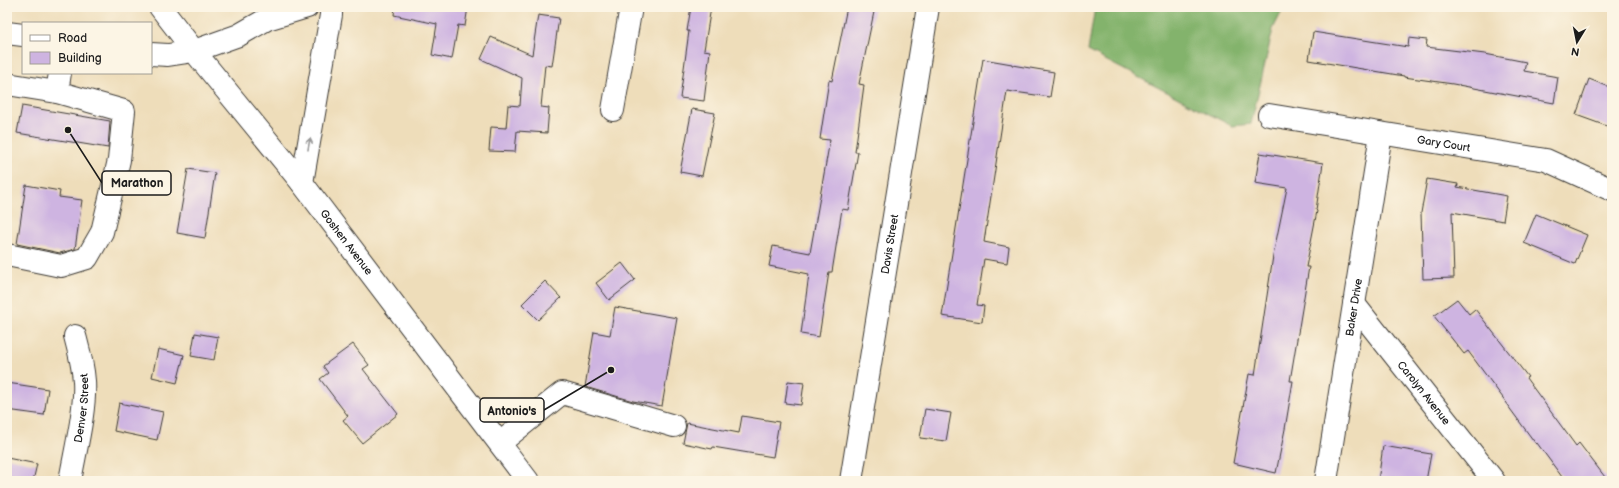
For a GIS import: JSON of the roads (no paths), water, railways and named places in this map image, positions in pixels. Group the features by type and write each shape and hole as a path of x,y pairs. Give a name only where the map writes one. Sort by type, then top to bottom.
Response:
{"street":[{"name":"Goshen Avenue","path":"160,7 302,183 528,481"},
{"path":"152,54 168,55 194,51 240,35 271,13 307,7"},
{"path":"302,183 331,15 331,7"},
{"path":"612,110 630,7"},
{"name":"Davis Street","path":"851,481 928,7"},
{"path":"7,33 22,36"},
{"path":"7,84 58,82 124,111 120,160 102,232 87,258 61,266 7,255"},
{"name":"Gary Court","path":"1269,115 1546,160 1612,190"},
{"name":"Baker Drive","path":"1326,481 1380,134"},
{"name":"Carolyn Avenue","path":"1354,304 1494,481"},
{"name":"Denver Street","path":"70,481 82,410 85,382 82,361 75,336"},
{"path":"500,443 562,393 674,426"}],"place":[{"name":"Marathon","path":"68,130"},
{"name":"Antonio's","path":"611,370"}]}
